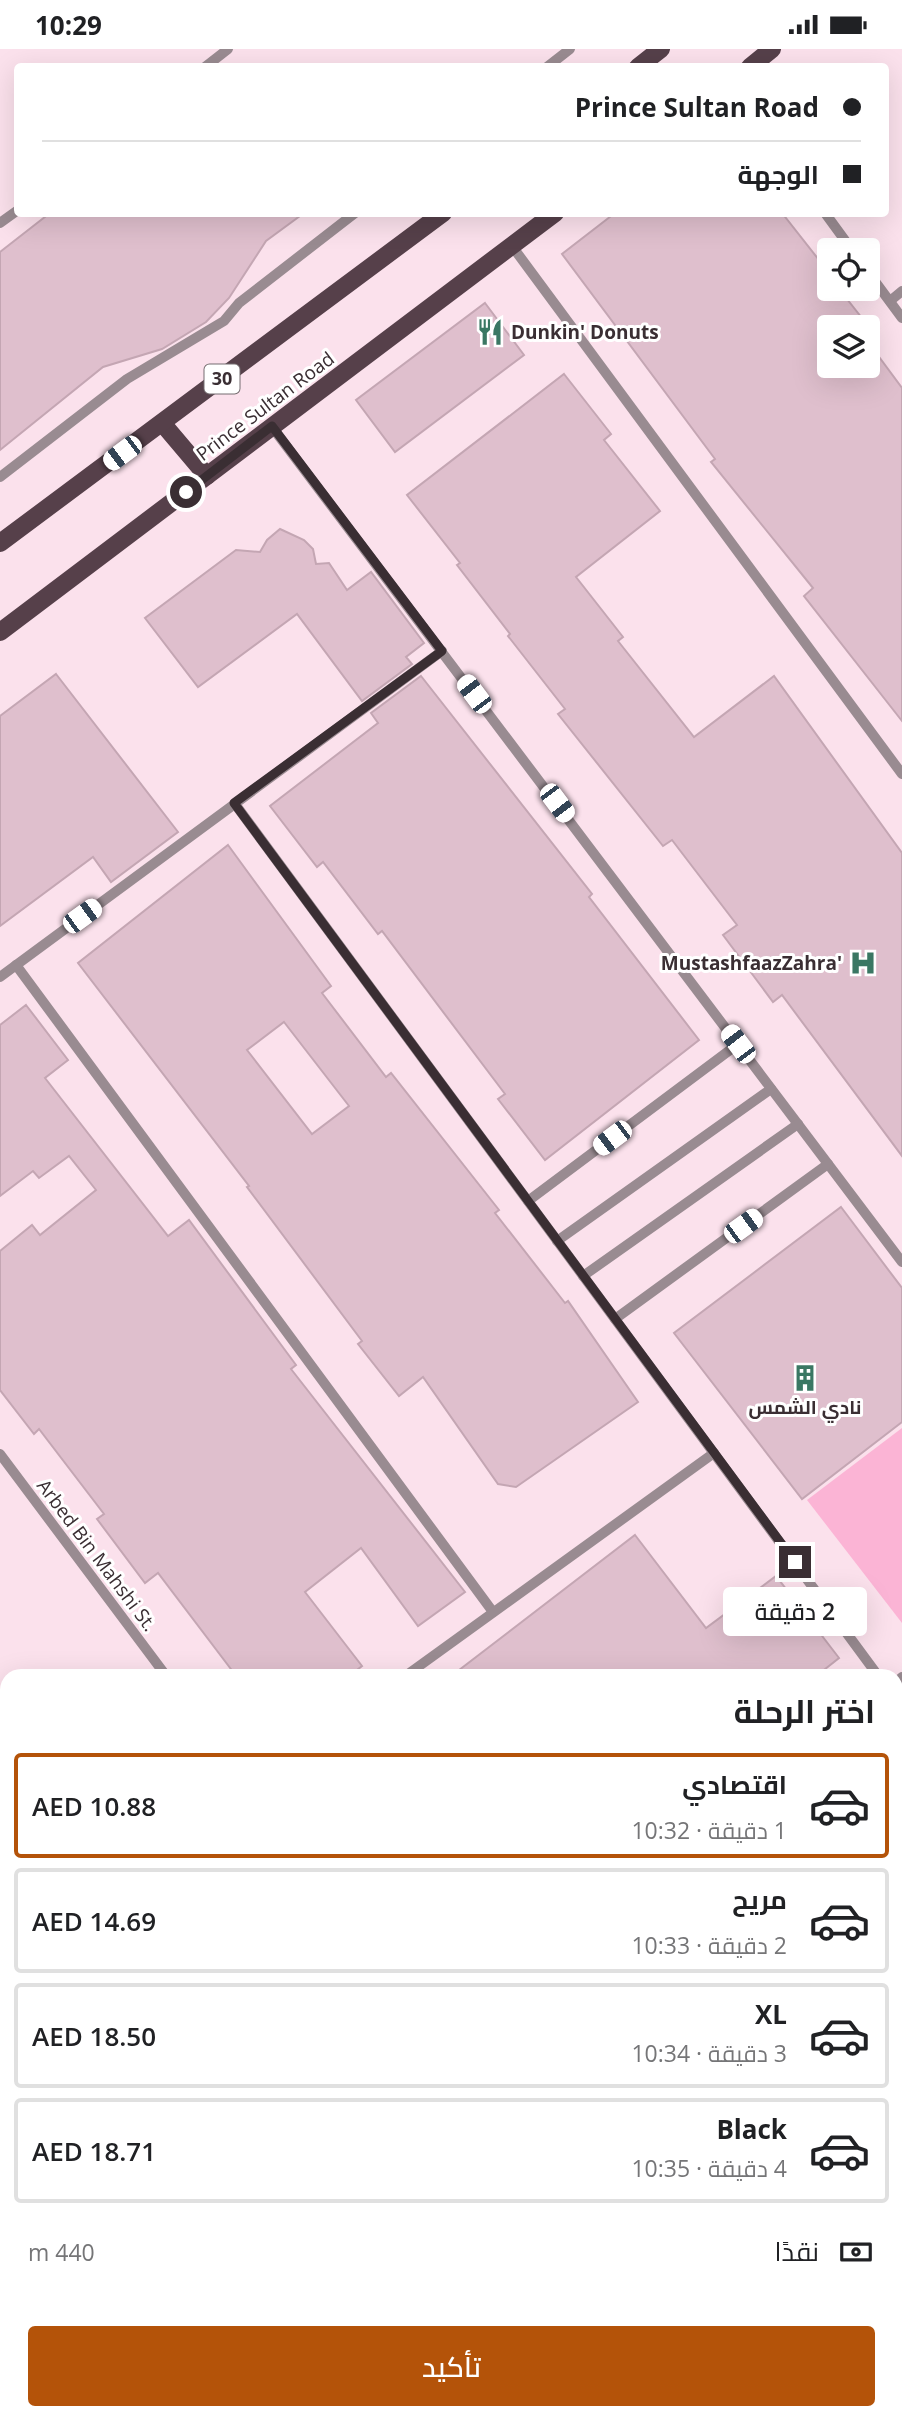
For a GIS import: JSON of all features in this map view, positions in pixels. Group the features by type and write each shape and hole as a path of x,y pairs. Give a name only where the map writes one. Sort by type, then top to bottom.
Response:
{"main road":[{"path":"643,63 661,49"},
{"path":"755,63 772,49"},
{"name":"30","path":"0,543 438,217"},
{"name":"Prince Sultan Road","path":"0,632 550,217"},
{"path":"163,423 207,476"}],"lane":[{"path":"210,63 228,49"},
{"path":"552,63 570,49"},
{"path":"0,478 127,379 224,321 239,303 350,217"},
{"path":"828,217 843,238"},
{"path":"512,246 902,774"},
{"path":"880,288 902,318"},
{"path":"890,301 902,291"},
{"path":"272,426 902,1262"},
{"path":"0,977 442,651"},
{"path":"234,803 871,1669"},
{"path":"16,965 493,1612"},
{"path":"528,1201 738,1044"},
{"path":"558,1241 771,1089"},
{"path":"583,1276 798,1123"},
{"path":"615,1319 828,1164"},
{"path":"415,1669 714,1453"},
{"name":"Arbed Bin Mahshi St.","path":"0,1454 161,1669"}],"shaded area":[{"path":"902,1428 902,1623 807,1500"}],"building":[{"path":"45,217 299,217 266,241 229,298 206,322 162,349 103,367 0,450 0,252"},
{"path":"610,217 785,217 817,257 817,301 848,301 860,315 817,315 817,378 880,378 880,358 902,388 902,721 804,596 813,588 711,462 715,459 562,254"},
{"path":"485,303 524,355 395,452 356,400"},
{"path":"564,374 611,434 604,440 660,511 576,577 623,637 618,641 694,737 774,676 902,853 902,1156 782,995 773,1002 723,935 737,925 672,840 663,846 558,714 565,709 508,636 510,634 457,565 460,563 407,495"},
{"path":"280,529 304,540 313,549 316,564 329,563 347,590 371,572 424,643 406,657 412,664 362,701 297,614 198,687 145,618 236,550 260,552 267,540"},
{"path":"56,674 178,832 111,882 93,857 0,926 0,716"},
{"path":"421,676 592,894 589,897 699,1040 545,1160 498,1099 505,1094 382,931 378,934 323,862 317,867 270,806 378,723 371,713"},
{"path":"228,845 331,986 322,993 386,1077 391,1073 499,1210 495,1213 565,1303 568,1301 638,1402 516,1487 498,1484 423,1377 399,1396 358,1344 362,1341 247,1187 249,1186 78,963","holes":["284,1022 349,1106 312,1134 247,1050"]},
{"path":"26,1005 68,1060 45,1078 168,1236 189,1220 296,1365 291,1369 465,1592 418,1626 361,1548 305,1592 362,1666 358,1669 231,1669 158,1573 145,1583 97,1519 104,1514 39,1429 34,1434 0,1390 0,1251 32,1225 40,1235 96,1190 69,1156 39,1178 33,1171 0,1196 0,1025"},
{"name":"نادي الشمس","path":"841,1207 902,1288 902,1422 802,1499 674,1333"},
{"path":"635,1535 706,1628 776,1576 839,1658 825,1669 460,1669"}],"place":[{"name":"Dunkin' Donuts","path":"490,332"},
{"name":"MustashfaazZahra'","path":"863,963"},
{"name":"نادي الشمس","path":"805,1378"}],"route":[{"path":"186,492 272,426 442,651 234,803 795,1562"}]}
